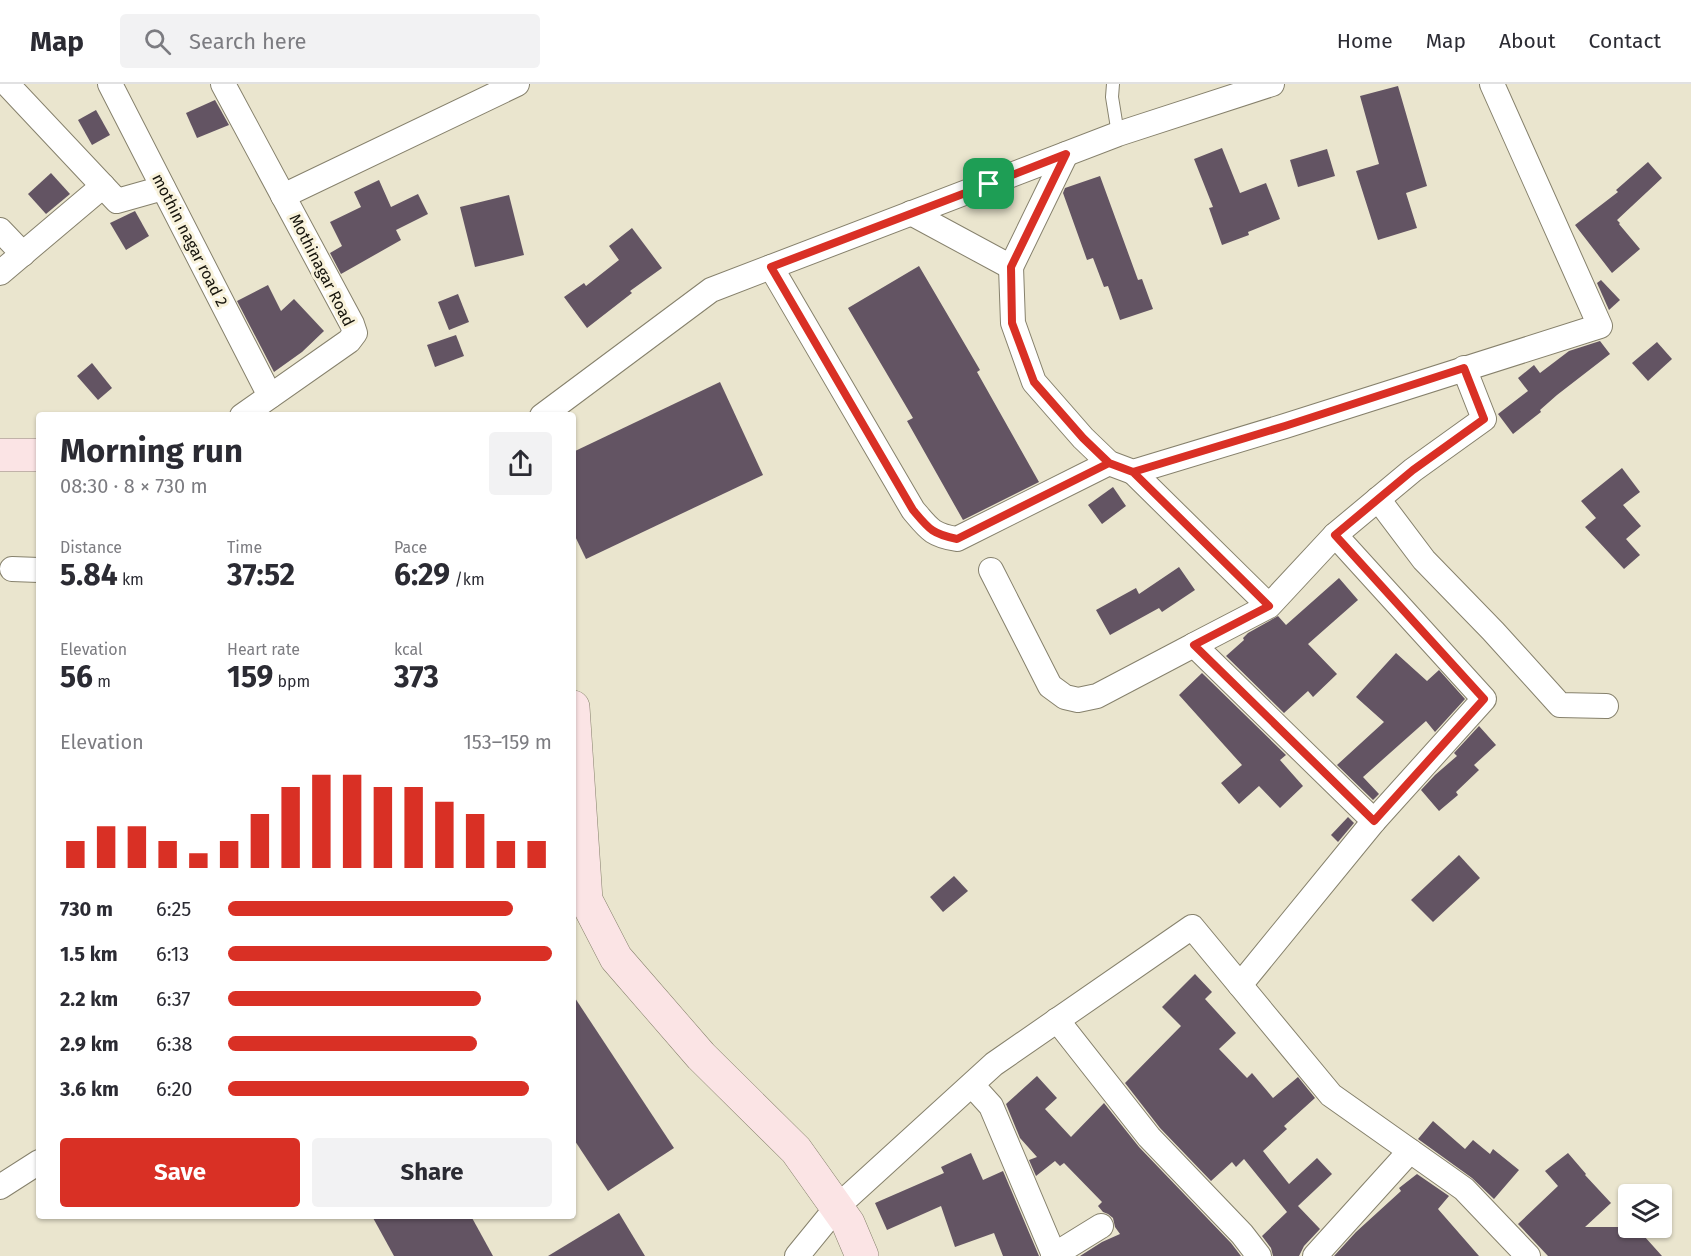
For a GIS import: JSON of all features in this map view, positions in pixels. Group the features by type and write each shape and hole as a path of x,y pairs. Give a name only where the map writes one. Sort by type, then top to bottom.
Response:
{"main road":[{"path":"0,455 36,455"},
{"path":"576,790 580,903 616,958 700,1056 796,1150 848,1222 862,1256"}],"street":[{"path":"7,84 117,201 163,188"},
{"name":"mothin nagar road 2","path":"110,84 270,396"},
{"name":"Mothinagar Road","path":"223,84 355,333 349,341 248,412"},
{"path":"283,196 517,84"},
{"path":"547,412 711,290 1118,134 1272,84"},
{"path":"1133,472 1600,326 1492,84"},
{"path":"1066,154 1011,267 1012,323 1034,382 1083,438 1109,463 1133,472 1269,606"},
{"path":"0,273 103,186"},
{"path":"911,213 1011,267"},
{"path":"0,230 23,254"},
{"path":"771,267 913,510 928,529 941,536 957,539 1109,463"},
{"path":"991,570 1050,686 1065,697 1078,700 1097,696 1269,606 1335,535 1413,470 1484,419 1464,368"},
{"path":"1378,499 1424,560 1560,705 1606,706"},
{"path":"1240,985 1374,821 1484,699 1335,535"},
{"path":"12,568 36,570"},
{"path":"1194,645 1374,821"},
{"path":"797,1256 837,1207 994,1065 1192,927 1331,1095 1464,1189 1528,1256"},
{"path":"1057,1020 1149,1137 1242,1234 1259,1256"},
{"path":"972,1085 991,1106 1053,1256 1101,1226"},
{"path":"1315,1256 1410,1151"},
{"path":"0,1187 36,1164"}],"lane":[{"path":"1113,84 1112,97 1118,134"}],"building":[{"path":"1398,86 1427,186 1406,193 1417,228 1378,240 1356,171 1379,164 1360,96"},
{"path":"215,100 229,125 197,138 186,113"},
{"path":"96,110 110,135 92,145 78,120"},
{"path":"1222,148 1240,193 1266,183 1280,219 1248,232 1249,235 1222,245 1209,208 1213,207 1194,159"},
{"path":"1327,149 1335,176 1298,187 1290,160"},
{"path":"1648,162 1662,178 1617,220 1640,249 1612,273 1575,225 1618,192 1616,190"},
{"path":"51,173 70,194 46,214 28,194"},
{"path":"1100,176 1138,280 1142,279 1153,309 1120,320 1108,286 1104,287 1093,258 1087,260 1063,193 1065,188"},
{"path":"379,180 391,207 418,194 428,214 396,230 401,240 341,274 330,253 342,246 330,222 361,207 354,192"},
{"path":"509,195 524,255 475,267 460,207"},
{"path":"135,211 149,236 126,250 110,223"},
{"path":"632,228 662,268 630,291 632,293 587,328 564,297 584,283 586,286 619,260 609,246"},
{"path":"919,266 980,370 977,372 1039,482 963,520 907,421 913,418 848,308"},
{"path":"1601,280 1620,300 1609,310 1597,283"},
{"path":"268,285 281,311 294,299 324,331 302,352 274,372 237,301"},
{"path":"458,294 469,322 449,330 438,302"},
{"path":"456,335 464,356 435,367 427,345"},
{"path":"1600,341 1610,354 1557,395 1540,410 1541,412 1513,434 1498,414 1528,391 1518,378 1534,365 1540,373 1569,351"},
{"path":"1657,342 1672,359 1648,381 1632,363"},
{"path":"92,363 112,388 98,400 77,376"},
{"path":"720,382 763,475 586,559 576,538 576,451"},
{"path":"1622,468 1640,492 1623,505 1641,526 1626,539 1640,555 1624,569 1585,527 1596,518 1581,501"},
{"path":"1113,487 1126,506 1102,524 1088,505"},
{"path":"1179,567 1195,590 1162,612 1159,608 1110,635 1096,610 1136,588 1139,594"},
{"path":"1339,578 1358,600 1308,644 1337,674 1313,697 1308,691 1284,713 1226,656 1244,640 1243,638 1248,633 1278,616 1286,625"},
{"path":"1396,653 1427,681 1439,670 1465,699 1435,732 1426,721 1363,777 1379,794 1373,800 1337,765 1384,722 1356,697"},
{"path":"1202,673 1286,755 1280,760 1303,786 1280,808 1259,786 1239,804 1221,783 1242,765 1179,695"},
{"path":"1479,726 1496,745 1474,765 1479,770 1456,792 1458,795 1439,811 1421,790 1457,756 1454,753"},
{"path":"1348,817 1354,823 1338,842 1331,835"},
{"path":"1459,855 1480,878 1433,922 1411,900"},
{"path":"954,876 968,891 943,912 930,897"},
{"path":"1195,974 1212,992 1205,999 1236,1033 1219,1049 1247,1078 1252,1073 1273,1098 1298,1077 1315,1098 1284,1126 1287,1129 1263,1151 1289,1184 1317,1158 1332,1174 1298,1206 1320,1229 1304,1246 1299,1256 1273,1256 1271,1248 1262,1236 1287,1212 1244,1159 1236,1167 1232,1162 1211,1181 1160,1128 1125,1083 1181,1026 1162,1007"},
{"path":"576,1000 674,1148 608,1191 576,1143"},
{"path":"1037,1076 1057,1098 1045,1109 1071,1137 1104,1103 1139,1147 1241,1256 1080,1256 1120,1234 1113,1218 1098,1206 1102,1202 1064,1163 1060,1166 1055,1161 1036,1176 1029,1160 1037,1157 1020,1138 1006,1104"},
{"path":"1433,1121 1465,1149 1473,1140 1490,1154 1493,1149 1519,1170 1494,1199 1472,1178 1418,1139"},
{"path":"971,1153 983,1180 1003,1171 1039,1256 1003,1256 994,1233 955,1247 941,1206 887,1230 875,1203 944,1173 941,1167"},
{"path":"1568,1153 1611,1203 1585,1227 1618,1227 1618,1238 1646,1238 1662,1256 1548,1256 1518,1224 1558,1186 1545,1171"},
{"path":"1417,1174 1449,1196 1438,1209 1479,1256 1334,1256 1356,1232 1401,1191 1399,1188"},
{"path":"619,1213 645,1256 548,1256"},
{"path":"374,1219 473,1219 493,1256 394,1256"}],"route":[{"path":"989,184 771,267 913,510 928,529 941,536 957,539 1109,463 1133,472 1269,606 1194,645 1374,821 1484,699 1335,535 1413,470 1484,419 1464,368 1133,472 1109,463 1083,438 1034,382 1012,323 1011,267 1066,154 989,184"}]}
